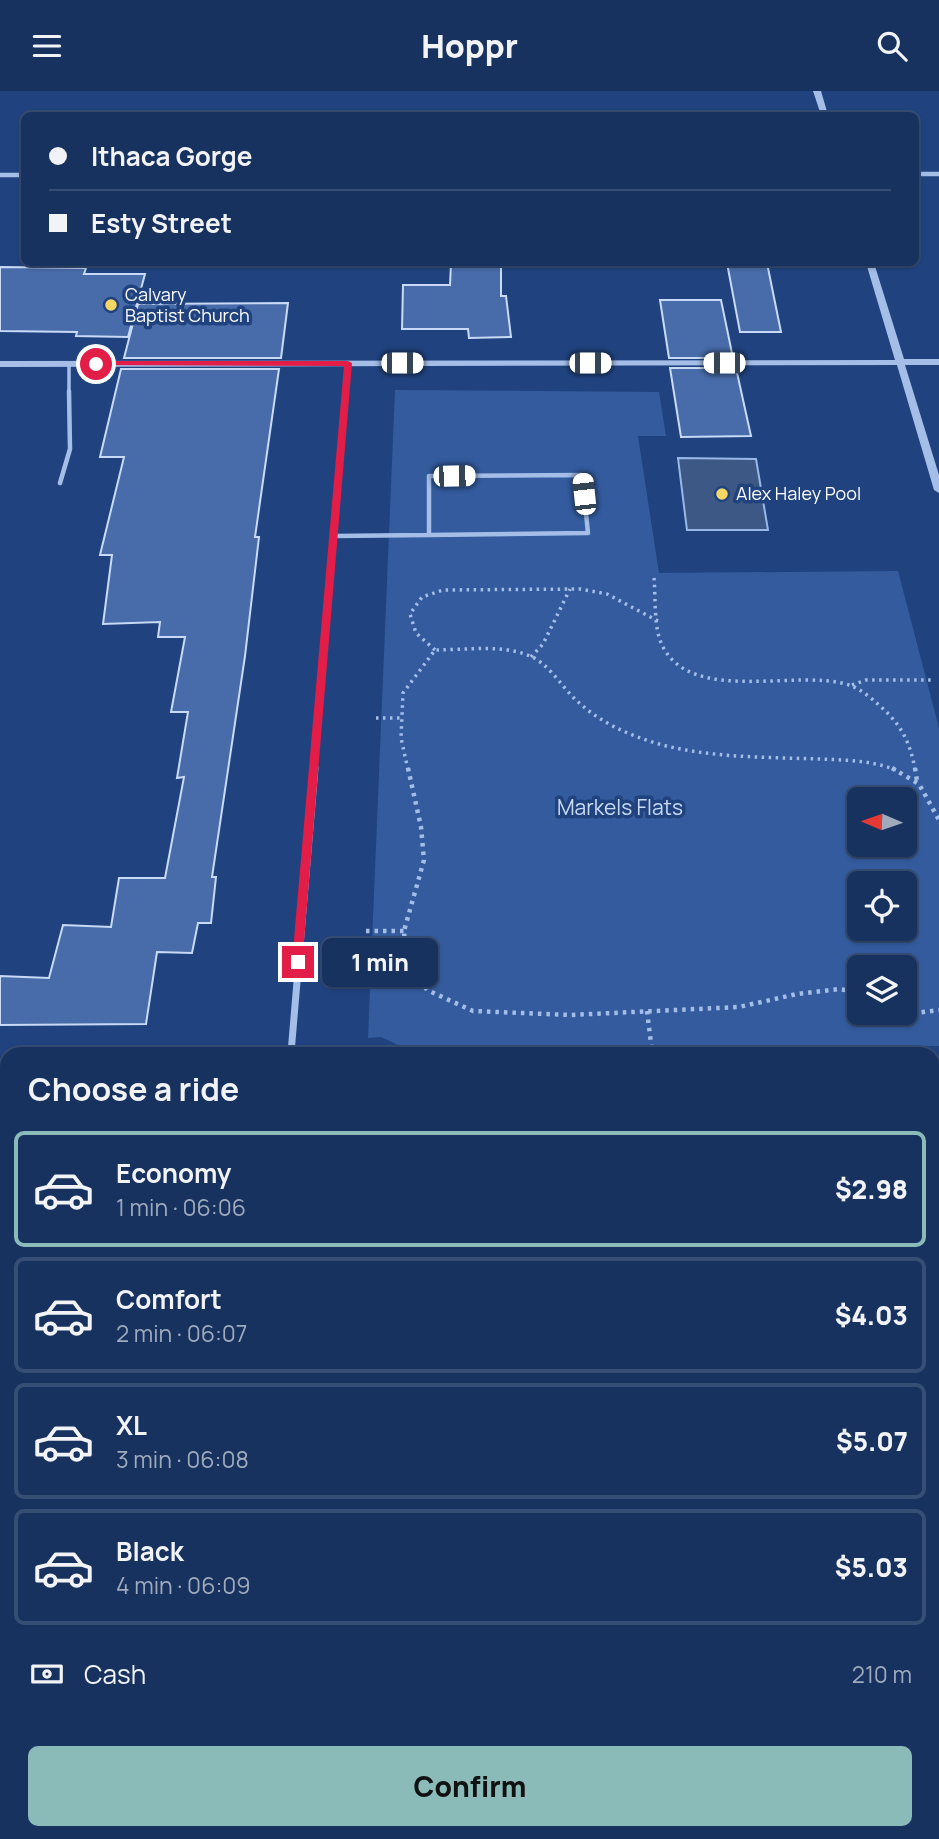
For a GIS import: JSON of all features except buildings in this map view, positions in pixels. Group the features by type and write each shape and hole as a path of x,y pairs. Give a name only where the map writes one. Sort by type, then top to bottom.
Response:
{"street":[{"path":"817,91 824,112"},
{"path":"919,174 939,174"},
{"path":"0,175 21,175"},
{"path":"871,266 939,490"},
{"path":"0,364 939,362"},
{"path":"291,1047 348,363"}],"lane":[{"path":"60,483 70,449 68,364"},
{"path":"333,536 429,535 588,533 582,475 429,476 429,535"}],"path":[{"path":"654,578 663,647 675,663 698,676 725,680 830,680 851,685 875,701 902,726 914,758 917,781 932,803 939,820"},
{"path":"659,621 607,594 570,589 443,590 422,597 410,614 416,633 435,650 513,652 531,657 594,715 639,739 677,748 741,755 872,762 917,781"},
{"path":"531,657 543,644 570,589"},
{"path":"435,650 403,693 400,717 401,738 421,827 424,860 404,931 405,960 427,990 472,1011 570,1015 740,1007 797,994 847,990"},
{"path":"851,685 866,680 933,680"},
{"path":"376,718 400,717"},
{"path":"366,931 404,931"},
{"path":"917,1013 939,1010"},
{"path":"647,1011 652,1047"}],"green space":[{"name":"Markels Flats","path":"395,390 659,392 666,436 638,436 659,573 898,571 939,728 939,1046 400,1046 381,1037 368,1038"}],"shaded area":[{"name":"Alex Haley Pool","path":"678,458 756,459 768,530 687,530"}],"place":[{"name":"Calvary Baptist Church","path":"111,305"},
{"name":"Alex Haley Pool","path":"722,494"}],"route":[{"path":"96,364 348,363 298,962"}]}
